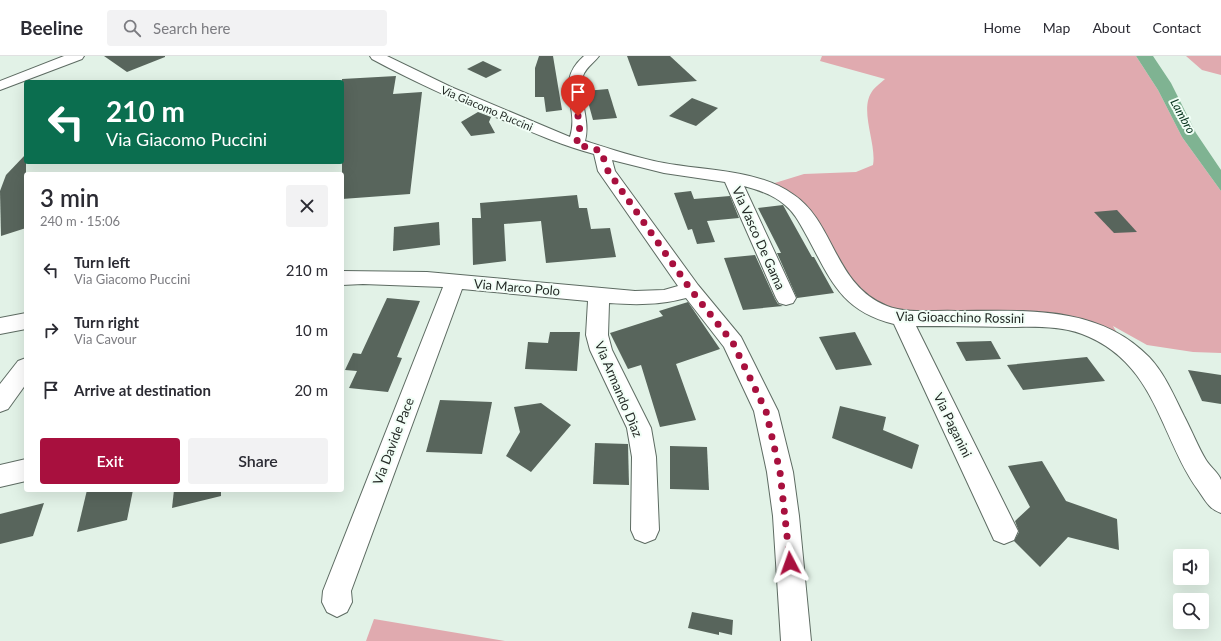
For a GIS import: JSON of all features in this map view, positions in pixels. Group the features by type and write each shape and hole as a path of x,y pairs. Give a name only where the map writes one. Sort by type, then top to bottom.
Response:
{"street":[{"path":"0,86 77,56"},
{"name":"Via Giacomo Puccini","path":"377,56 405,72 456,95 573,143 604,161"},
{"path":"573,143 580,132 574,86 580,68 592,56"},
{"path":"604,161 691,290 733,343 766,411 780,472 786,516 796,641"},
{"name":"Via Gioacchino Rossini","path":"604,161 649,164 732,178 765,186 790,199 806,217 847,288 858,301 885,315 902,318 994,318 1067,322 1089,328 1108,337 1127,350 1142,364 1158,388 1197,468 1221,501"},
{"name":"Via Vasco De Gama","path":"732,178 786,298"},
{"name":"Via Marco Polo","path":"344,278 363,277 455,282 642,298 664,297 691,290"},
{"name":"Via Davide Pace","path":"337,602 337,591 455,282"},
{"name":"Via Armando Diaz","path":"599,295 597,335 601,350 639,428 643,450 645,530"},
{"name":"Via Paganini","path":"902,318 1004,531"},
{"path":"0,326 24,321"},
{"path":"0,402 24,370"},
{"path":"0,476 24,470"}],"shaded area":[{"path":"822,56 1136,56 1158,90 1182,137 1221,191 1221,353 1193,352 1147,345 1113,326 1127,350 1089,328 869,308 806,217 765,186 804,174 856,172 873,165 874,156 867,116 867,107 873,90 885,79 820,61"},
{"path":"1186,56 1221,56 1221,75 1202,70"},
{"path":"374,619 505,641 366,641"}],"water":[{"name":"Lambro","path":"1136,56 1153,56 1171,83 1196,133 1221,170 1221,191 1182,137 1158,90"}],"building":[{"path":"104,56 165,56 165,57 127,72"},
{"path":"539,56 553,56 562,110 546,112 544,97 535,97 535,68"},
{"path":"627,56 670,56 697,81 638,86"},
{"path":"483,61 502,70 486,78 467,69"},
{"path":"396,76 393,94 422,92 410,194 344,199 344,172 342,172 342,164 344,164 344,80 342,79"},
{"path":"608,89 617,118 593,120 585,91"},
{"path":"692,98 718,108 696,126 669,116"},
{"path":"478,112 491,117 489,122 495,133 471,136 461,122"},
{"path":"24,156 26,172 24,172 24,229 1,236 0,191 6,175"},
{"path":"691,191 694,199 730,196 739,218 707,221 715,242 697,244 692,229 688,230 674,193"},
{"path":"577,195 579,208 587,208 591,229 610,228 616,257 546,263 541,221 504,224 506,261 473,265 472,218 481,218 480,203"},
{"path":"783,205 834,293 797,298 777,253 781,253 758,208"},
{"path":"1117,210 1137,232 1114,233 1094,212"},
{"path":"439,222 440,245 393,251 394,227"},
{"path":"755,255 775,299 778,304 783,306 743,310 724,258"},
{"path":"387,298 420,301 397,357 402,358 388,392 349,388 357,371 345,370 353,353 361,354"},
{"path":"688,302 720,349 676,364 696,420 660,427 641,365 628,369 610,333 663,316 659,311"},
{"path":"550,332 580,332 577,371 525,369 528,342 548,343"},
{"path":"855,332 872,365 836,370 819,337"},
{"path":"991,341 1001,359 966,361 956,342"},
{"path":"1087,357 1105,381 1023,390 1007,365"},
{"path":"1188,370 1221,375 1221,404 1202,401"},
{"path":"440,400 492,402 482,454 426,452"},
{"path":"541,403 571,425 531,472 506,456 520,432 514,407"},
{"path":"840,406 886,417 883,430 919,445 912,469 832,438"},
{"path":"595,443 628,444 629,485 593,484"},
{"path":"670,446 707,447 709,490 670,489"},
{"path":"1042,461 1066,501 1117,519 1119,550 1068,537 1040,567 1014,541 1019,532 1015,521 1030,507 1008,466"},
{"path":"87,492 133,492 127,520 77,532"},
{"path":"174,492 221,492 221,496 172,508"},
{"path":"44,503 33,536 0,544 0,514"},
{"path":"692,612 733,620 732,635 719,632 719,635 688,628"}],"route":[{"path":"578,116 580,132 576,144 601,151 608,171 691,290 733,343 766,411 780,472 790,563"}]}
